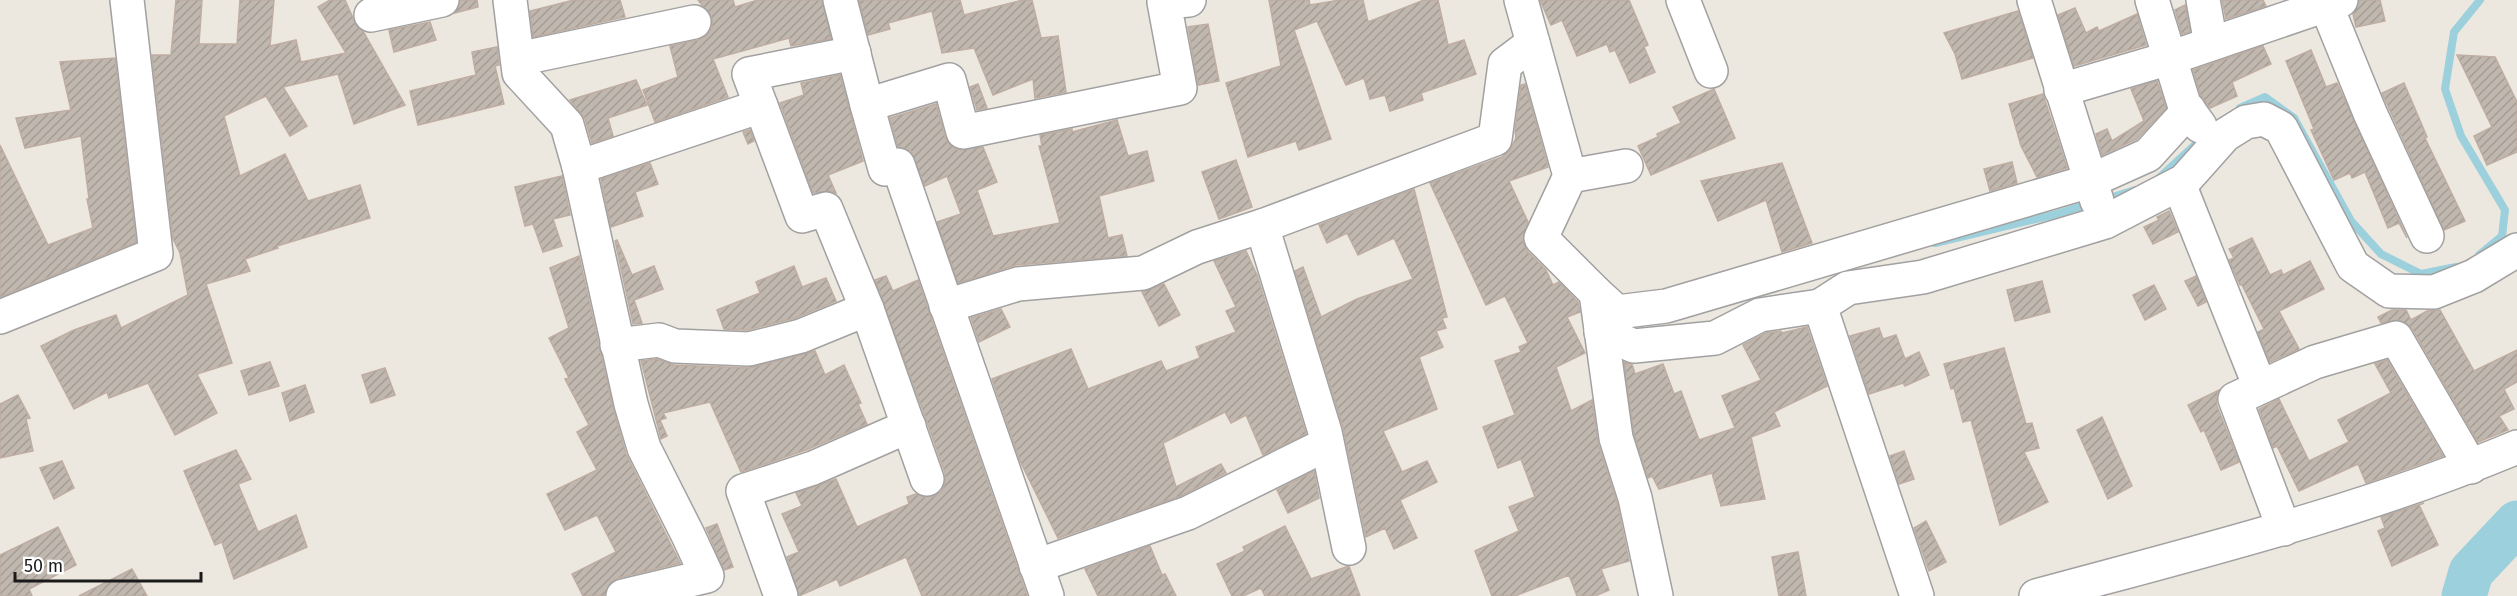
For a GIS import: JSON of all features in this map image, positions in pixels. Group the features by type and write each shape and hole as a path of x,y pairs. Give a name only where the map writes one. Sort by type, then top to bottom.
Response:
{"street":[{"path":"0,317 156,254 128,0"},
{"path":"371,15 442,0"},
{"path":"510,0 519,73 567,125 579,167 630,404 644,448 707,576 623,596"},
{"path":"840,0 885,169 898,165 1041,581 1188,513 1327,444"},
{"path":"867,105 949,80 963,132 1180,88 1164,2 1189,0"},
{"path":"1521,0 1570,176 1541,238 1617,312 1666,306 2091,185 2148,155 2191,113"},
{"path":"1683,0 1711,71"},
{"path":"2034,0 2091,185 2105,222"},
{"path":"2152,0 2184,104 2214,148"},
{"path":"2203,0 2211,44"},
{"path":"2061,90 2170,58 2334,3 2370,113 2427,236"},
{"path":"518,59 694,22"},
{"path":"946,306 1018,284 1143,273 1197,247 1262,226 1495,139 1505,64 1533,43"},
{"path":"854,53 749,74 802,216 826,208 867,309 927,479"},
{"path":"579,167 761,106"},
{"path":"1601,332 1634,346 1715,338 1760,315 1820,306 1848,288 1923,277 2105,222 2179,184 2225,135 2246,122 2264,119 2281,128 2353,266 2389,291 2434,292 2474,276 2517,250"},
{"path":"1570,176 1626,165"},
{"path":"2179,184 2260,387"},
{"path":"1262,226 1327,444 1349,548"},
{"path":"1596,293 1616,438 1635,498 1656,596"},
{"path":"1820,306 1917,596"},
{"path":"618,345 659,340 675,346 749,349 801,336 867,309"},
{"path":"2284,530 2235,399 2315,362 2396,338 2471,466"},
{"path":"781,596 743,491 813,468 909,426"},
{"path":"2036,596 2284,530 2471,466 2517,447"}],"building":[{"path":"176,0 202,0 199,44 237,44 240,0 274,0 270,46 296,40 301,62 346,53 318,7 330,0 345,0 357,27 363,31 405,105 354,124 338,74 283,87 307,126 290,136 266,96 224,116 240,176 285,154 308,201 360,185 370,218 277,246 278,248 245,259 250,271 206,284 232,363 197,374 217,413 175,435 148,383 109,398 107,392 74,409 41,346 74,330 116,315 121,328 188,295 180,253 173,239 152,55 171,55"},
{"path":"460,0 477,0 478,7 455,13"},
{"path":"574,0 620,0 625,17 533,37 530,11"},
{"path":"698,0 733,0 735,7 758,0 822,0 831,39 791,46 789,38 713,59 728,97 655,122 643,90 678,77 670,46 698,40 706,36 712,28 712,18"},
{"path":"859,0 960,0 964,15 1023,0 1032,0 1041,38 1058,36 1066,92 1035,98 1033,79 993,95 974,48 942,53 932,11 888,23 890,29 868,35"},
{"path":"1269,0 1309,0 1310,5 1340,0 1363,0 1368,22 1424,0 1438,0 1448,45 1464,40 1476,74 1421,93 1423,100 1390,111 1385,95 1370,99 1364,78 1346,85 1317,21 1294,30 1331,139 1299,150 1296,141 1248,157 1226,83 1281,66"},
{"path":"1540,0 1629,0 1648,45 1644,47 1655,72 1630,83 1615,50 1610,52 1607,44 1577,56 1562,20 1551,25"},
{"path":"2222,0 2263,0 2266,6 2226,19"},
{"path":"2359,0 2380,0 2385,21 2356,27 2353,14"},
{"path":"2185,5 2190,32 2182,34 2175,10"},
{"path":"2075,8 2086,33 2097,27 2099,31 2137,14 2146,45 2074,66 2058,15"},
{"path":"2018,11 2033,58 1962,79 1955,54 1944,33"},
{"path":"430,22 436,40 394,52 389,30"},
{"path":"1208,24 1219,81 1198,85 1188,27"},
{"path":"2263,46 2271,64 2232,82 2237,96 2210,108 2201,96 2193,70"},
{"path":"497,47 499,65 495,66 504,104 418,125 410,91 476,75 472,52"},
{"path":"2311,50 2326,87 2337,83 2407,238 2399,223 2388,228 2365,172 2352,178 2350,173 2334,180 2311,130 2314,129 2286,61"},
{"path":"2457,55 2495,57 2517,102 2517,152 2487,165 2474,136 2492,127"},
{"path":"115,58 136,242 0,297 0,145 48,245 93,228 87,199 89,199 81,136 25,148 16,118 71,110 60,62"},
{"path":"840,75 863,161 828,175 836,193 829,191 813,193 780,103 804,95 801,83"},
{"path":"636,80 647,105 608,118 613,136 592,143 585,119 570,100"},
{"path":"2157,81 2166,108 2137,139 2102,155 2096,134 2107,129 2112,141 2144,121 2131,89"},
{"path":"2404,83 2427,137 2425,138 2465,221 2444,230 2382,93"},
{"path":"978,84 987,108 977,110 970,87"},
{"path":"1525,84 1548,167 1509,181 1528,222 1523,241 1527,251 1546,270 1553,285 1559,282 1578,302 1580,312 1567,317 1585,353 1556,367 1571,411 1592,400 1598,443 1617,503 1629,561 1601,569 1609,590 1595,596 1577,596 1569,575 1515,596 1492,596 1475,551 1519,531 1509,507 1535,497 1521,459 1498,468 1483,427 1515,415 1495,361 1521,352 1519,347 1528,343 1505,296 1486,305 1430,183 1502,157 1509,151 1516,138 1521,85"},
{"path":"1714,89 1735,138 1651,175 1638,146 1681,123 1673,107"},
{"path":"2043,94 2067,168 2037,177 2021,146 2009,104"},
{"path":"936,104 945,137 950,145 958,150 983,147 997,182 977,190 993,236 1060,223 1039,146 1042,146 1040,135 1072,129 1072,132 1117,120 1128,156 1147,151 1154,181 1099,196 1108,238 1122,235 1127,256 1016,265 958,283 937,222 961,214 947,176 925,186 911,151 898,147 890,118"},
{"path":"750,130 754,141 748,144 743,132"},
{"path":"1236,160 1252,207 1219,219 1202,172"},
{"path":"2012,162 2017,183 1990,191 1984,169"},
{"path":"650,163 658,184 635,192 643,216 611,227 601,179"},
{"path":"1782,163 1812,243 1782,252 1766,200 1718,221 1701,181"},
{"path":"562,176 570,215 553,219 562,246 543,252 533,224 525,226 515,187"},
{"path":"1414,189 1447,317 1442,318 1446,328 1436,331 1443,347 1419,357 1437,409 1383,431 1402,472 1427,461 1437,482 1400,500 1417,538 1394,549 1385,528 1366,537 1343,427 1295,271 1303,267 1321,317 1357,299 1413,279 1394,238 1358,255 1347,233 1327,243 1319,225"},
{"path":"2169,211 2178,232 2153,244 2144,227 2159,220 2157,217"},
{"path":"2252,238 2270,275 2281,270 2283,275 2310,261 2324,289 2279,311 2299,349 2270,362 2258,332 2264,329 2229,260 2234,258 2229,249"},
{"path":"617,240 632,275 654,266 663,289 634,300 642,323 633,324 615,241"},
{"path":"1246,251 1257,275 1306,434 1263,455 1246,415 1231,423 1225,412 1163,443 1176,487 1221,464 1226,473 1181,496 1058,538 1020,461 992,379 1071,349 1088,389 1161,361 1166,371 1200,358 1196,347 1236,332 1226,311 1236,307 1214,261"},
{"path":"579,256 613,408 626,454 680,563 618,578 610,583 605,596 583,596 572,574 616,552 597,515 565,530 547,494 597,470 577,432 589,425 565,379 569,378 549,338 569,328 550,268"},
{"path":"794,266 802,287 826,278 836,301 795,318 747,330 724,329 717,310 760,293 756,282"},
{"path":"886,276 893,291 918,280 1027,596 922,596 906,557 840,586 837,579 799,596 787,557 799,552 782,514 802,506 796,493 836,479 857,527 909,504 907,497 916,494 924,497 934,496 941,492 945,483 945,473 875,280"},
{"path":"2196,276 2206,302 2198,306 2185,281"},
{"path":"2042,281 2050,312 2015,321 2007,290"},
{"path":"1164,284 1180,315 1159,326 1142,292"},
{"path":"2154,285 2166,309 2145,320 2133,295"},
{"path":"1001,309 1010,327 979,342 971,318"},
{"path":"2392,310 2406,310 2411,320 2427,311 2440,310 2474,371 2517,350 2517,382 2504,389 2514,409 2499,416 2508,430 2478,442 2412,328 2399,320 2381,323 2378,317"},
{"path":"1807,327 1827,386 1774,412 1780,426 1751,437 1765,499 1721,506 1712,473 1659,489 1652,476 1648,478 1634,434 1624,362 1632,364 1635,374 1663,364 1674,394 1681,391 1699,440 1735,428 1722,396 1761,380 1743,345 1766,333 1781,331 1782,333"},
{"path":"1879,328 1883,339 1896,335 1905,359 1919,352 1929,375 1905,386 1903,383 1869,394 1850,336"},
{"path":"2004,348 2026,424 2032,423 2039,448 2024,452 2048,502 2000,525 1971,420 1963,422 1954,388 1951,389 1944,364"},
{"path":"815,351 825,375 844,365 861,403 858,404 867,424 806,450 741,472 710,402 663,413 666,418 660,420 667,436 661,439 641,361 657,359 674,365 749,368"},
{"path":"2387,360 2443,456 2366,483 2358,464 2299,491 2277,446 2273,448 2259,409 2279,399 2309,461 2349,442 2338,420 2391,393 2375,364"},
{"path":"270,362 279,386 249,395 241,371"},
{"path":"385,368 395,395 371,403 362,375"},
{"path":"305,385 314,412 290,421 282,393"},
{"path":"2219,390 2216,397 2217,406 2239,462 2221,470 2204,430 2201,432 2188,405"},
{"path":"18,395 30,418 26,419 33,451 0,458 0,404"},
{"path":"2102,417 2132,486 2108,499 2077,430"},
{"path":"236,450 251,479 238,484 258,532 296,515 307,547 234,579 222,542 215,545 184,471"},
{"path":"1904,451 1914,479 1899,484 1890,456"},
{"path":"62,461 74,488 54,499 40,468"},
{"path":"1314,471 1319,498 1288,513 1277,490"},
{"path":"2424,503 2419,505 2438,545 2392,566 2378,531 2385,528 2381,517"},
{"path":"1926,521 1946,562 1929,571 1914,528"},
{"path":"717,524 733,567 724,570 706,528"},
{"path":"1285,526 1311,579 1349,566 1360,596 1265,596 1261,588 1243,596 1232,596 1217,564 1245,551 1243,547"},
{"path":"58,527 76,565 29,589 32,596 0,596 0,555"},
{"path":"1150,546 1162,575 1165,574 1176,596 1098,596 1085,569"},
{"path":"1798,552 1806,596 1779,596 1772,557"},
{"path":"132,569 147,596 79,596"}],"waterway":[{"path":"2479,255 2502,236 2505,210 2461,136 2445,89 2454,32 2480,0"},
{"path":"2240,108 2265,97 2294,118 2351,221 2381,254 2421,274 2456,267"},
{"path":"2159,178 2196,144"},
{"path":"2103,200 2135,190"},
{"path":"1935,243 2053,215 2089,204"},
{"path":"2464,596 2471,572 2517,523"}]}
